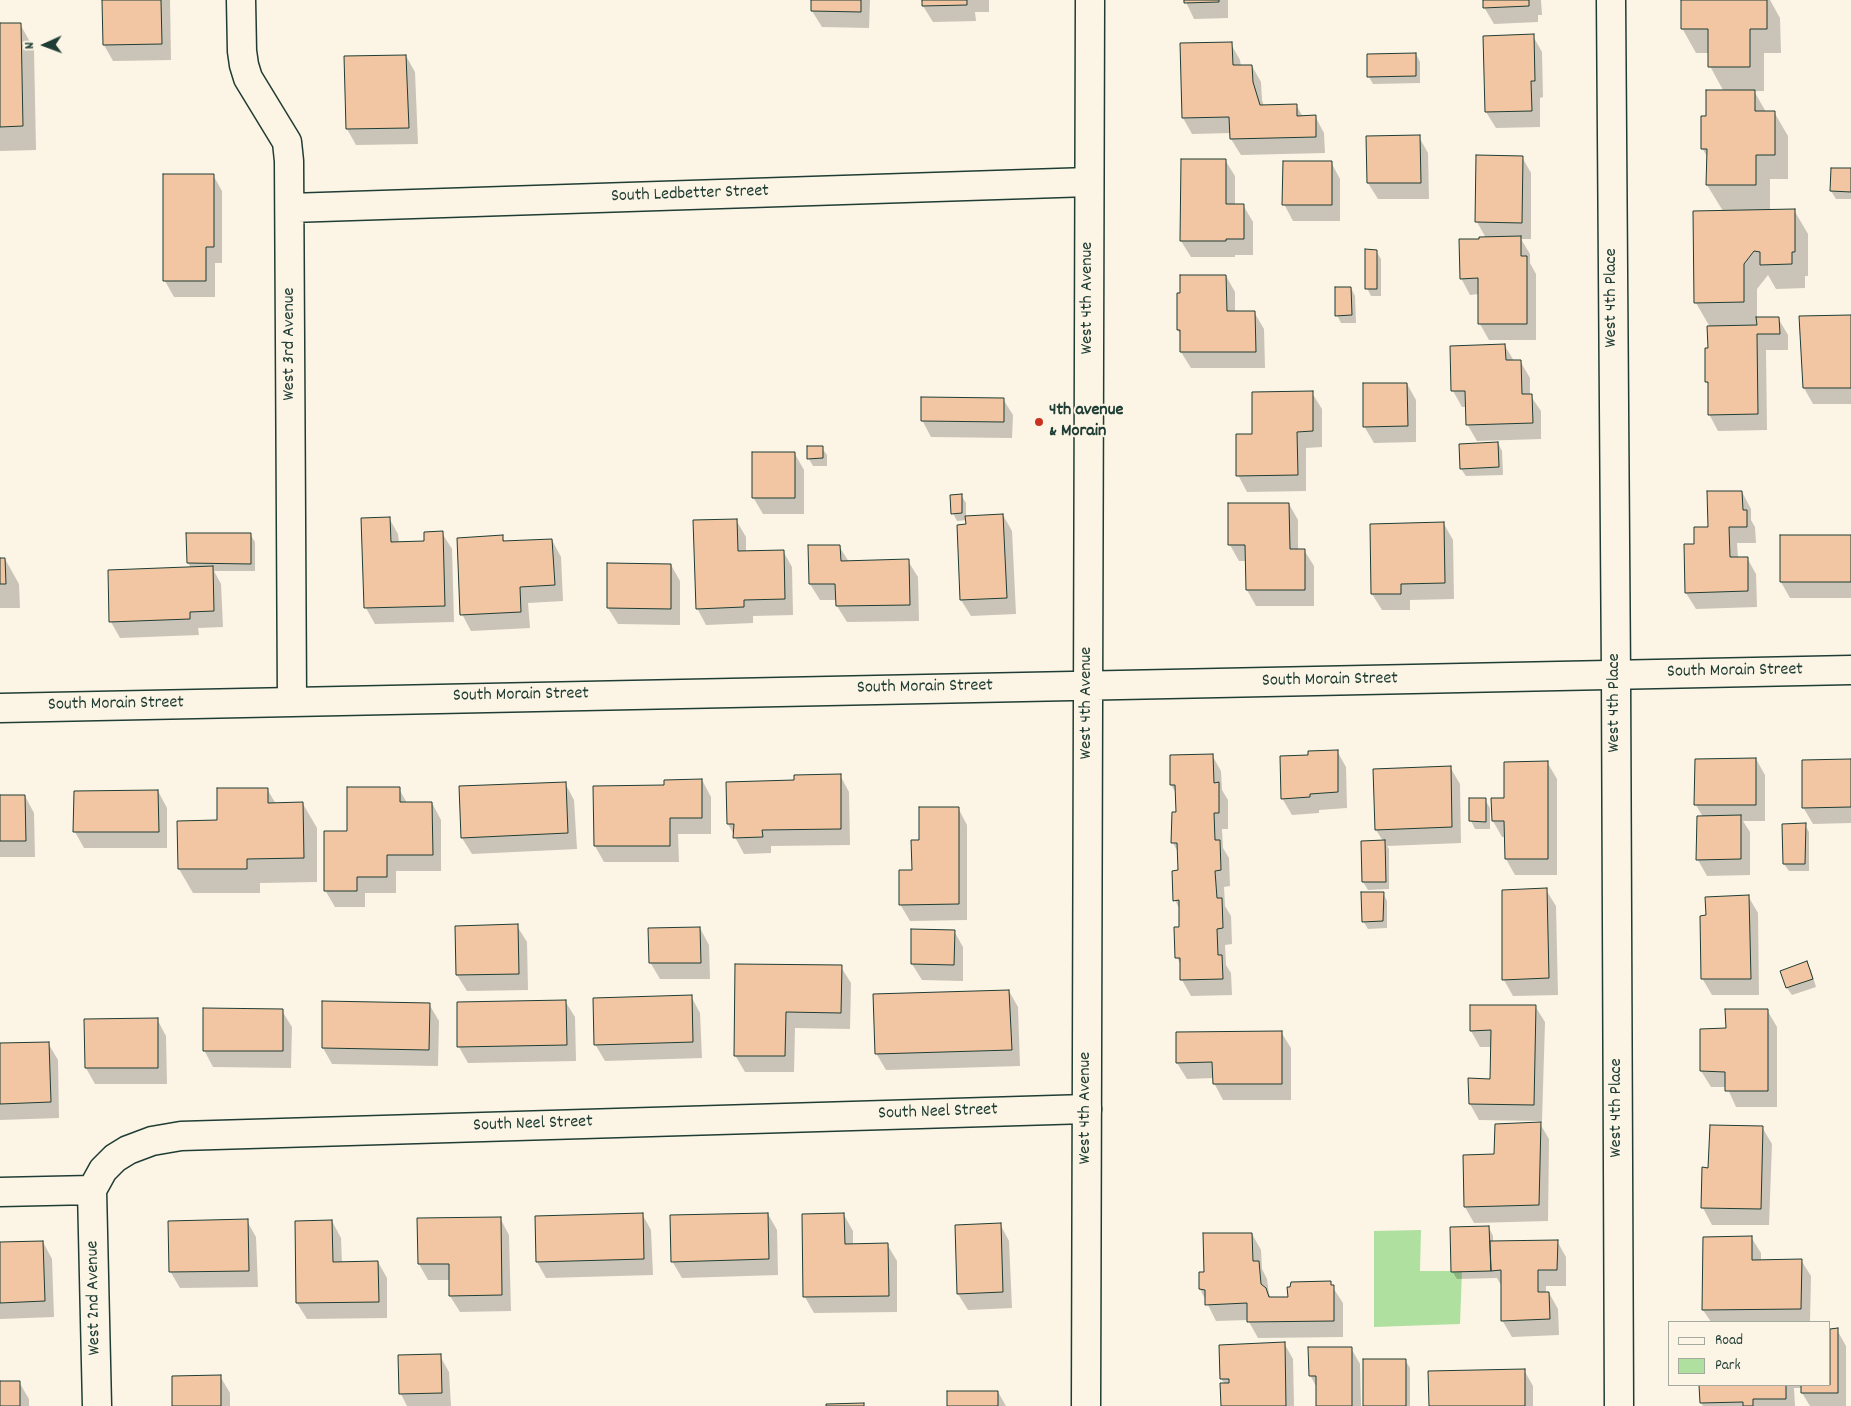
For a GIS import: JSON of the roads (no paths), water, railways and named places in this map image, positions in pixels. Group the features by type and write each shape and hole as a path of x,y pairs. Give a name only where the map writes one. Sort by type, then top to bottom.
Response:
{"street":[{"name":"West 3rd Avenue","path":"242,0 242,51 244,65 248,78 287,142 289,161 292,700"},
{"name":"West 4th Avenue","path":"1086,1406 1090,0"},
{"name":"West 4th Place","path":"1611,0 1619,1406"},
{"name":"South Ledbetter Street","path":"290,208 1089,182"},
{"name":"South Morain Street","path":"0,708 292,700 1851,670"},
{"name":"South Neel Street","path":"92,1190 103,1170 115,1158 128,1150 152,1141 181,1136 1087,1109"},
{"path":"0,1192 92,1190"},
{"name":"West 2nd Avenue","path":"92,1190 97,1406"}],"place":[{"name":"4th avenue & Morain","path":"1039,422"}]}
